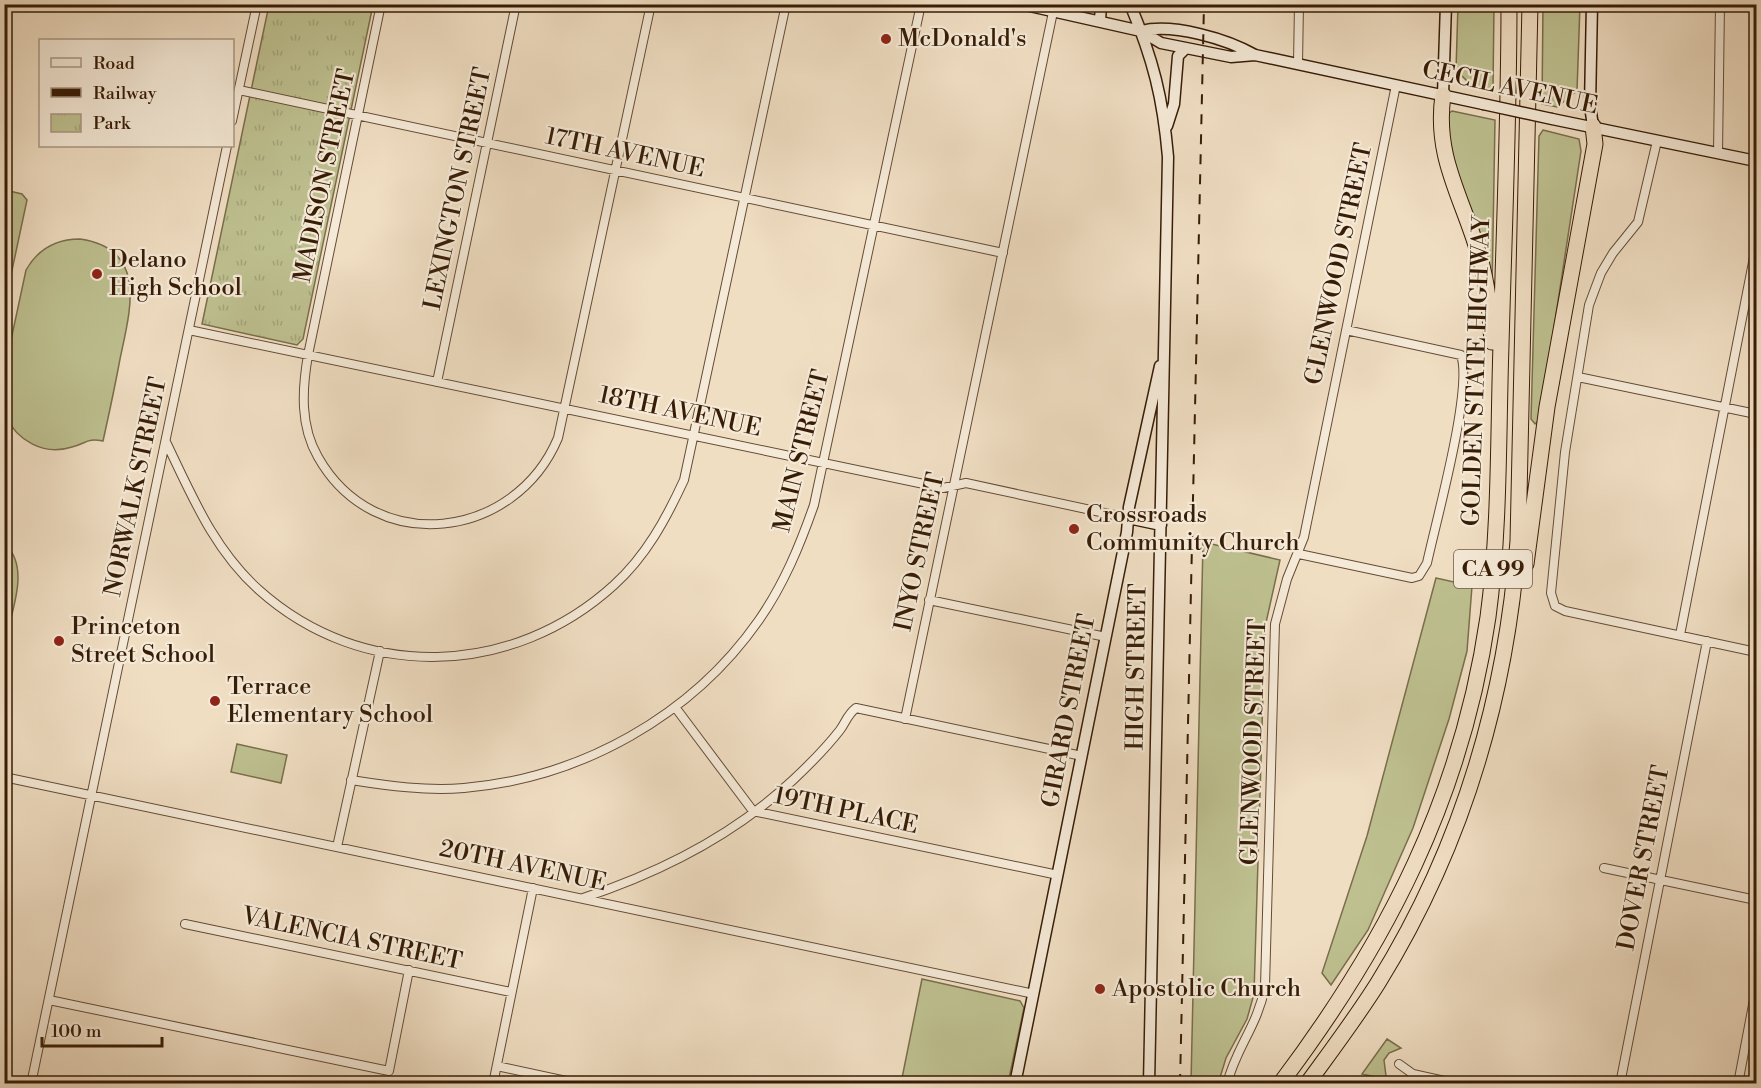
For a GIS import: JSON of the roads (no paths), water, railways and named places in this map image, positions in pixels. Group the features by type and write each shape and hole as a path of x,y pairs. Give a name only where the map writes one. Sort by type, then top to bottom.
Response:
{"highway":[{"name":"GOLDEN STATE HIGHWAY","path":"1280,1083 1348,990 1388,923 1422,852 1448,781 1470,705 1488,618 1495,543 1509,4"},
{"name":"GOLDEN STATE HIGHWAY","path":"1306,1083 1378,983 1434,879 1476,769 1506,646 1518,541 1532,4"},
{"path":"1443,95 1441,128 1446,167 1479,253 1489,298 1498,434"},
{"path":"1506,646 1526,565 1547,407 1595,144 1593,126"}],"main road":[{"name":"CECIL AVENUE","path":"1021,4 1142,31 1161,43 1231,57 1255,55 1756,161"},
{"path":"1100,21 1101,4"},
{"name":"HIGH STREET","path":"1130,4 1142,31 1158,81 1168,157 1149,1083"},
{"path":"1443,95 1446,4"},
{"path":"1592,4 1590,106 1593,126"},
{"name":"CECIL AVENUE","path":"1142,31 1157,27 1232,42 1255,55"},
{"path":"1166,132 1174,104 1178,56 1186,48"},
{"name":"GIRARD STREET","path":"1015,1083 1106,637 1152,396 1165,348"},
{"name":"18TH AVENUE","path":"1128,518 1161,525"}],"street":[{"path":"234,112 257,4"},
{"name":"MADISON STREET","path":"381,4 308,355 303,406 308,432 318,457 336,480 355,498 379,512 405,522 461,523 511,500 531,483 548,462 566,409 651,4"},
{"name":"LEXINGTON STREET","path":"437,382 516,4"},
{"path":"166,442 208,528 231,561 250,582 273,601 313,627 352,644 380,651 440,657 486,652 545,632 584,610 616,584 644,552 667,518 684,480 786,4"},
{"name":"MAIN STREET","path":"351,780 388,786 445,789 483,785 538,775 609,748 675,707 734,652 760,619 783,581 800,544 824,464 872,225 921,4"},
{"path":"1298,64 1299,4"},
{"path":"1718,153 1720,4"},
{"name":"INYO STREET","path":"905,719 1053,12"},
{"name":"GLENWOOD STREET","path":"1227,1083 1235,1059 1255,1023 1265,986 1275,624 1287,579 1299,554 1396,85"},
{"name":"17TH AVENUE","path":"239,90 1003,254"},
{"path":"1658,141 1638,222 1613,253 1601,273 1589,305 1561,487 1551,593 1555,606 1565,611 1756,652"},
{"name":"NORWALK STREET","path":"31,1083 227,147"},
{"path":"1680,635 1756,247"},
{"name":"18TH AVENUE","path":"189,330 943,488 966,483 1128,518"},
{"path":"1299,554 1412,578 1419,576 1427,562 1463,393 1464,364 1461,356 1346,330"},
{"path":"1578,376 1756,414"},
{"path":"929,600 1106,637"},
{"name":"DOVER STREET","path":"1620,1083 1707,641"},
{"path":"337,848 380,651"},
{"name":"19TH PLACE","path":"675,707 753,811 1058,875"},
{"path":"582,898 663,867 722,834 792,781 836,735 848,714 856,708 1082,756"},
{"name":"20TH AVENUE","path":"4,777 1034,994"},
{"path":"1604,868 1756,900"},
{"path":"493,1083 532,888"},
{"name":"VALENCIA STREET","path":"185,924 511,992"},
{"path":"49,1000 389,1071 409,970"},
{"path":"1738,1083 1756,989"},
{"path":"1399,1064 1413,1074 1458,1083"},
{"path":"496,1066 580,1083"}],"railway":[{"path":"1180,1084 1204,4"}],"place":[{"name":"McDonald's","path":"886,39"},
{"name":"Delano High School","path":"97,274"},
{"name":"Crossroads Community Church","path":"1074,529"},
{"name":"Princeton Street School","path":"59,641"},
{"name":"Terrace Elementary School","path":"215,701"},
{"name":"Apostolic Church","path":"1100,989"}]}
